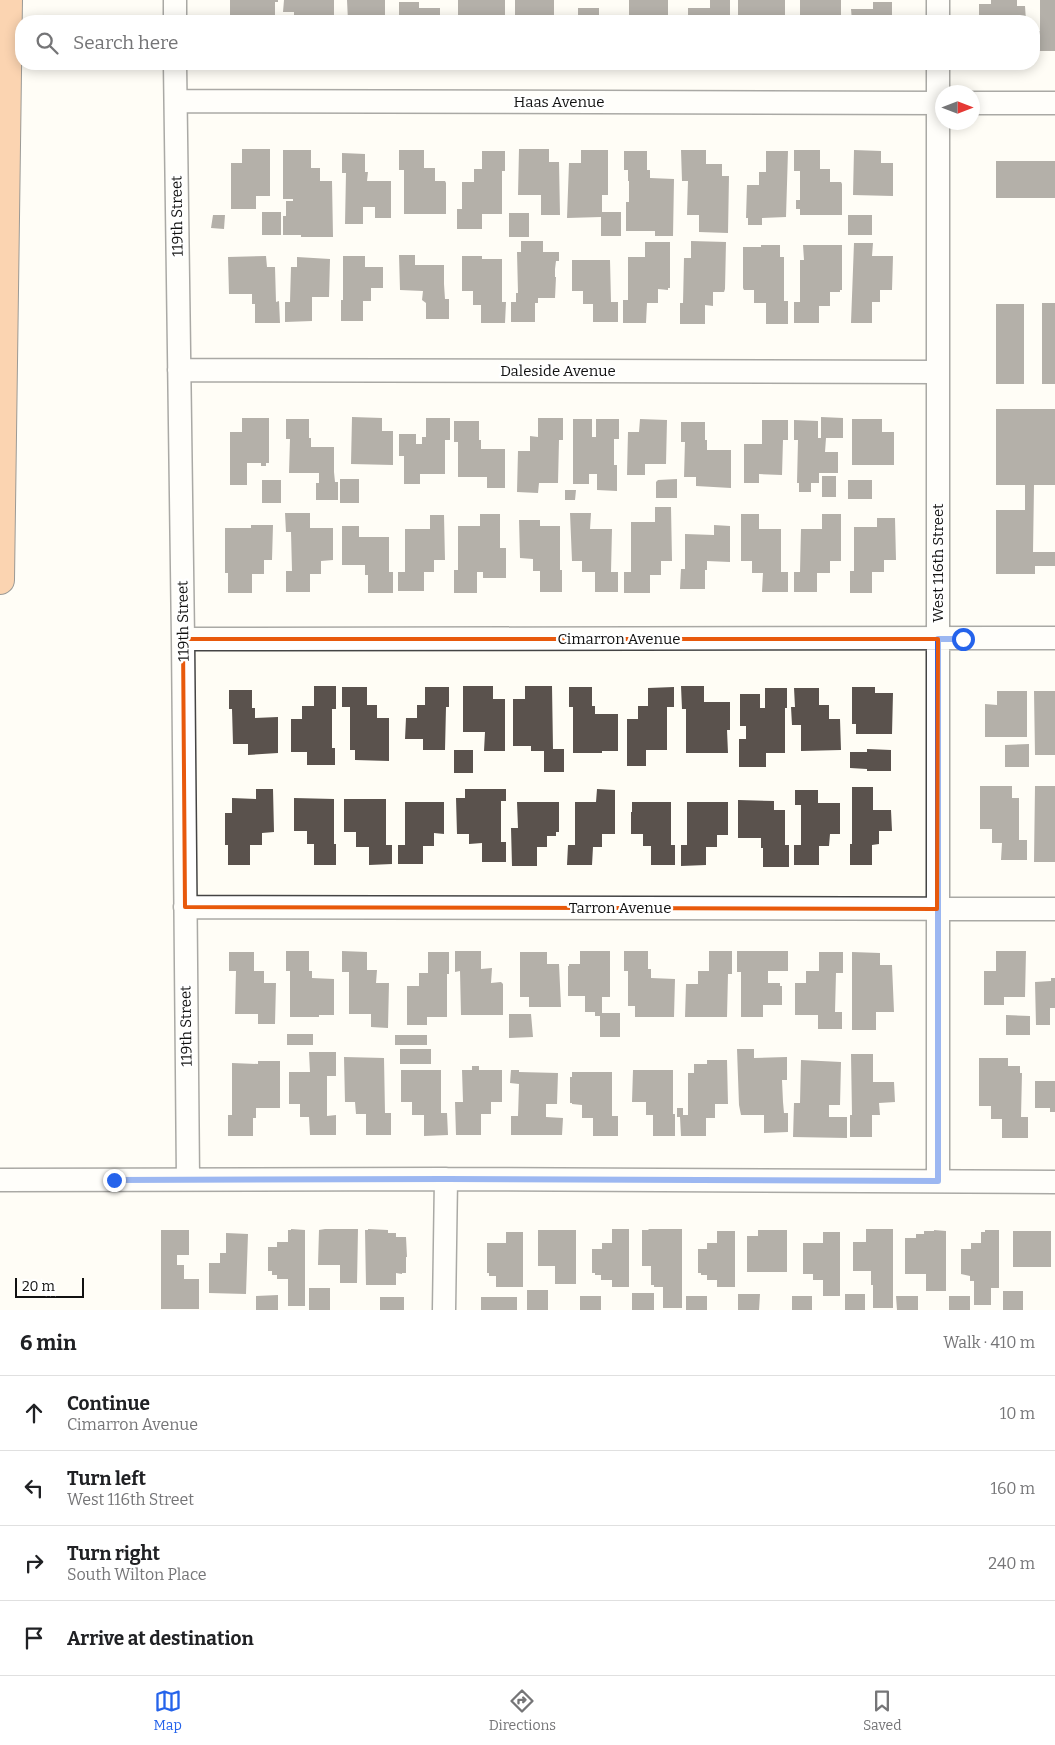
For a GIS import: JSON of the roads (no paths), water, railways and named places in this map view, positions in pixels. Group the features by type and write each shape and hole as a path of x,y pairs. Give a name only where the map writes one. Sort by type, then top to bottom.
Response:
{"highway":[{"path":"0,580 8,0"}],"street":[{"path":"175,0 175,15"},
{"path":"938,0 938,15"},
{"name":"119th Street","path":"175,70 188,1179"},
{"name":"West 116th Street","path":"938,70 940,85"},
{"name":"Haas Avenue","path":"176,101 935,103"},
{"path":"980,103 1055,103"},
{"name":"West 116th Street","path":"938,1181 938,372 941,130"},
{"name":"Daleside Avenue","path":"179,370 938,372"},
{"name":"Cimarron Avenue","path":"183,638 1055,638"},
{"name":"Tarron Avenue","path":"185,907 1055,909"},
{"path":"444,1310 446,1179"},
{"path":"0,1180 446,1179 1055,1182"}]}
